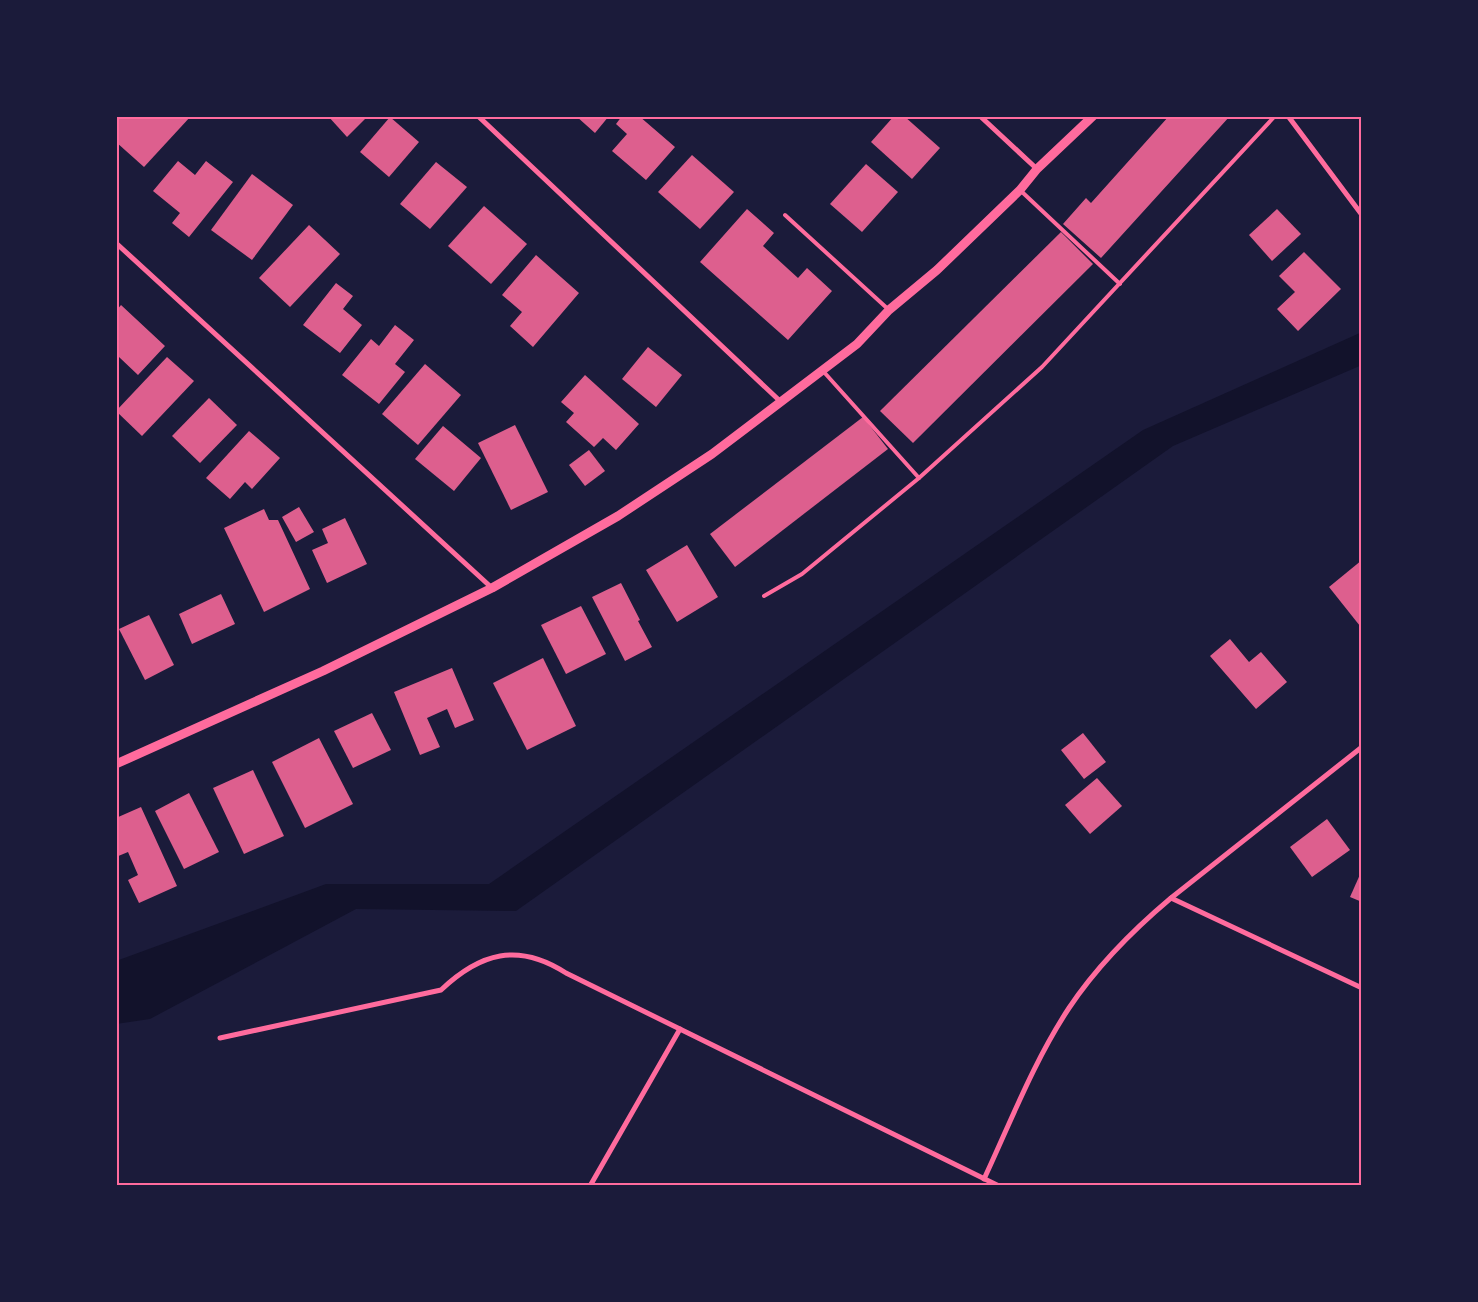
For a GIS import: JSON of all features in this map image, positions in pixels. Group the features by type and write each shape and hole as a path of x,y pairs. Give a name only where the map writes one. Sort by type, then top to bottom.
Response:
{"street":[{"path":"478,116 782,402"},
{"path":"980,116 1037,169"},
{"path":"116,764 323,671 492,588 618,516 712,454 857,344 889,310 937,270 1020,190 1037,169 1093,116"},
{"path":"1288,116 1362,216"},
{"path":"116,243 492,588"},
{"path":"984,1179 1039,1058 1070,1007 1107,959 1171,898 1362,747"},
{"path":"1171,898 1362,988"},
{"path":"220,1038 440,990 454,977 475,964 496,956 524,955 550,963 566,973 999,1186"},
{"path":"590,1186 680,1029"}],"lane":[{"path":"764,596 802,574 919,478 1042,367 1275,116"},
{"path":"1020,190 1120,284"},
{"path":"784,215 889,310"},
{"path":"823,371 919,478"}],"shaded area":[{"path":"1362,332 1362,365 1173,446 516,911 356,909 150,1019 116,1024 116,961 326,884 489,884 1143,430"}],"building":[{"path":"116,116 191,116 144,167 116,142"},
{"path":"328,116 368,116 347,137"},
{"path":"576,116 609,116 595,133"},
{"path":"622,116 639,116 675,147 646,180 612,151 627,134 616,124"},
{"path":"894,116 904,116 940,148 912,179 871,142"},
{"path":"1169,116 1230,116 1101,258 1063,224 1086,198 1091,203"},
{"path":"390,117 419,142 389,177 360,152"},
{"path":"692,155 734,192 700,229 658,192"},
{"path":"178,161 195,175 206,161 233,182 189,237 172,223 180,213 153,191"},
{"path":"436,162 467,187 430,229 400,204"},
{"path":"866,164 898,192 862,232 830,204"},
{"path":"252,174 293,205 252,260 211,230"},
{"path":"484,206 527,244 491,284 448,246"},
{"path":"747,209 774,233 763,246 798,278 807,268 832,291 788,340 700,262"},
{"path":"1277,209 1301,234 1272,261 1249,235"},
{"path":"309,225 340,254 290,307 259,278"},
{"path":"1061,232 1093,264 913,443 880,411"},
{"path":"1304,252 1341,289 1298,331 1277,309 1295,292 1279,276"},
{"path":"536,255 579,293 533,347 510,326 522,312 502,295"},
{"path":"336,283 353,296 343,309 362,325 340,353 303,325"},
{"path":"121,305 165,346 138,375 119,357 116,360 116,311"},
{"path":"395,325 414,340 395,364 405,372 379,404 342,375 371,339 379,346"},
{"path":"648,347 682,375 656,407 622,379"},
{"path":"167,357 194,381 142,436 116,411"},
{"path":"425,364 461,395 418,445 382,414"},
{"path":"585,375 639,424 616,450 603,438 594,447 566,422 574,413 561,402"},
{"path":"209,398 237,425 200,463 172,436"},
{"path":"863,417 888,449 735,567 710,534"},
{"path":"515,425 548,492 511,510 478,443"},
{"path":"443,426 481,458 454,491 415,459"},
{"path":"249,431 280,458 252,489 245,482 230,499 206,478"},
{"path":"589,450 605,471 585,486 569,465"},
{"path":"299,507 314,532 296,542 282,517"},
{"path":"264,509 269,520 278,520 310,589 264,612 224,528"},
{"path":"345,518 367,564 327,583 312,550 328,543 322,529"},
{"path":"687,545 718,597 677,622 646,570"},
{"path":"1362,560 1362,624 1360,626 1329,587"},
{"path":"621,583 652,647 625,661 592,597"},
{"path":"221,594 235,624 192,644 179,614"},
{"path":"581,606 606,654 566,674 541,625"},
{"path":"149,615 174,665 145,680 119,629"},
{"path":"1230,639 1249,662 1261,652 1287,682 1256,709 1210,656"},
{"path":"543,658 576,726 527,750 493,683"},
{"path":"452,668 474,720 455,728 447,709 427,718 440,747 420,755 394,692"},
{"path":"372,713 391,750 353,768 334,731"},
{"path":"1083,733 1106,762 1084,779 1061,750"},
{"path":"319,738 353,804 305,828 272,762"},
{"path":"253,770 284,836 244,854 213,788"},
{"path":"1097,778 1122,806 1090,834 1065,805"},
{"path":"189,793 219,852 184,869 155,811"},
{"path":"141,807 177,886 139,903 128,880 138,875 128,852 116,857 116,818"},
{"path":"1327,819 1350,850 1312,877 1290,847"},
{"path":"1362,870 1362,902 1350,897"}]}
